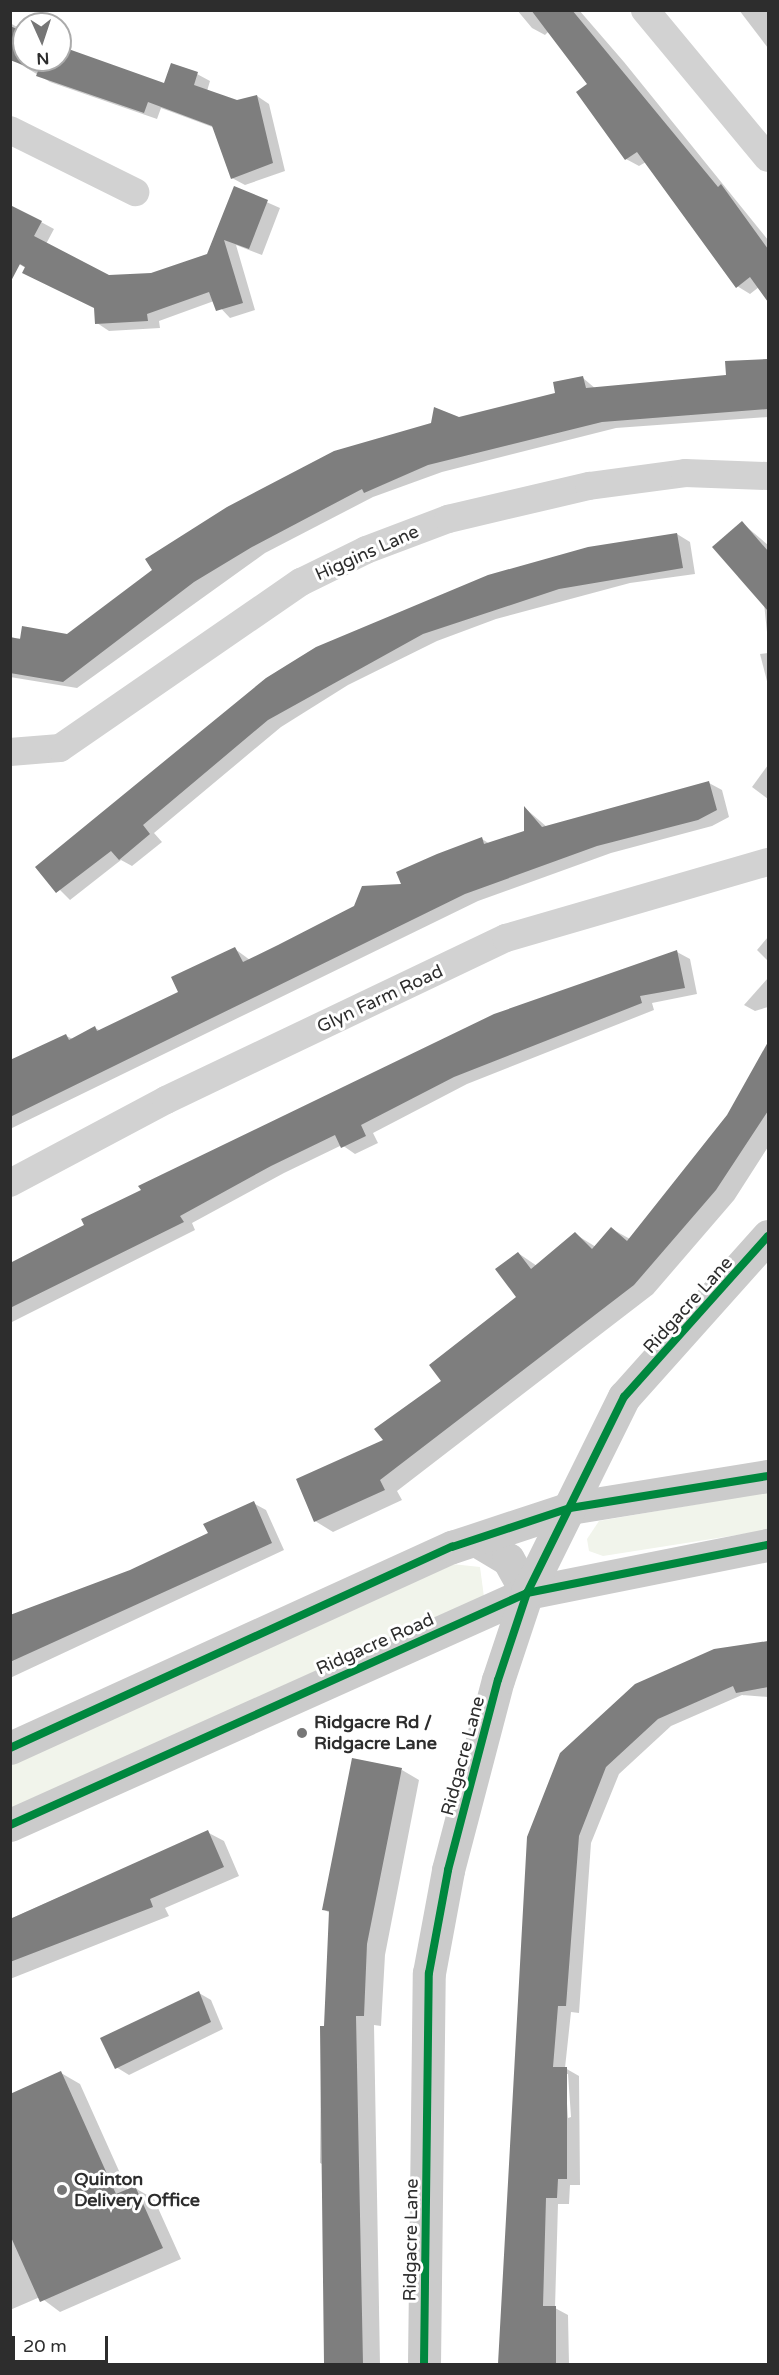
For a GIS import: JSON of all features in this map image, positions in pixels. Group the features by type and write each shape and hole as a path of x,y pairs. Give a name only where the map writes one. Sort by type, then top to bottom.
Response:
{"street":[{"path":"645,10 768,158"},
{"path":"10,130 135,192"},
{"name":"Higgins Lane","path":"10,752 60,748 301,582 366,549 448,519 589,486 685,473 768,476"},
{"name":"Glyn Farm Road","path":"10,1183 166,1100 506,939 768,862"},
{"name":"Ridgacre Lane","path":"424,2364 429,1973 451,1859 527,1593 624,1397 768,1236"},
{"path":"10,1748 476,1540 570,1508 768,1476"},
{"path":"570,1508 569,1551 599,1575"},
{"path":"476,1540 508,1559 527,1593"},
{"name":"Ridgacre Road","path":"10,1825 527,1593 599,1575 768,1545"}],"shaded area":[{"path":"768,1492 768,1530 603,1556 589,1551 587,1539 599,1521"},
{"path":"452,1564 480,1567 484,1597 11,1811 10,1765"}],"building":[{"path":"531,10 572,10 718,187 721,184 768,249 768,302 750,277 736,288 637,152 625,160 576,92 587,84"},
{"path":"10,26 12,27 12,61 10,60"},
{"path":"72,50 164,83 171,63 198,72 194,85 237,100 257,95 273,163 231,179 212,126 148,102 144,113 36,76 38,72 72,72"},
{"path":"234,186 268,200 249,249 224,240 243,303 216,311 209,292 147,314 148,321 95,324 94,308 22,273 25,267 20,264 10,283 10,205 42,221 34,236 109,275 151,273 207,254"},
{"path":"768,359 768,409 602,422 428,465 364,493 362,489 252,547 194,582 63,682 10,673 10,637 20,639 22,626 67,634 152,570 145,559 227,507 334,451 431,423 434,407 459,417 555,393 553,382 583,376 586,388 726,375 725,361"},
{"path":"742,521 768,551 768,611 712,547"},
{"path":"677,533 683,568 559,589 423,634 268,720 143,825 150,834 119,860 111,851 56,893 35,867 266,678 316,647 488,575 588,547"},
{"path":"709,781 717,810 698,820 597,846 465,894 10,1117 10,1060 66,1034 69,1040 95,1026 97,1031 178,992 171,977 235,947 243,962 278,945 354,906 362,886 401,884 396,872 437,854 482,837 484,844 524,831 524,806 542,827"},
{"path":"677,950 685,988 640,996 642,1003 454,1077 361,1125 366,1136 341,1148 335,1135 271,1166 180,1216 184,1222 10,1308 10,1263 84,1225 81,1219 141,1190 138,1186 494,1014"},
{"path":"768,1042 768,1111 716,1190 634,1285 380,1480 385,1490 314,1522 296,1479 383,1440 374,1429 441,1381 429,1365 516,1297 495,1269 518,1252 531,1269 575,1232 592,1249 611,1227 627,1241 727,1115"},
{"path":"254,1501 272,1543 10,1662 10,1615 130,1570 208,1533 203,1524"},
{"path":"768,1641 768,1687 736,1693 733,1686 658,1719 606,1767 579,1836 566,2006 558,2006 553,2067 567,2067 567,2179 558,2179 557,2198 546,2198 543,2306 556,2306 556,2364 498,2364 527,1837 560,1753 635,1684 714,1649"},
{"path":"352,1758 402,1768 367,1944 364,2016 356,2016 363,2364 324,2364 320,2026 324,2026 329,1911 322,1910"},
{"path":"208,1830 224,1867 150,1899 153,1907 10,1962 10,1919"},
{"path":"199,1991 211,2022 115,2069 100,2038"},
{"name":"Quinton Delivery Office","path":"61,2071 116,2194 135,2186 163,2248 40,2302 10,2235 10,2094"}],"cycle path":[{"path":"424,2364 429,1973 448,1870 498,1680 527,1593 624,1397 768,1236"},
{"path":"10,1748 452,1547 570,1508 768,1476"},
{"path":"10,1825 527,1593 768,1545"}],"place":[{"name":"Ridgacre Rd / Ridgacre Lane","path":"302,1733"},
{"name":"Quinton Delivery Office","path":"62,2190"}]}
